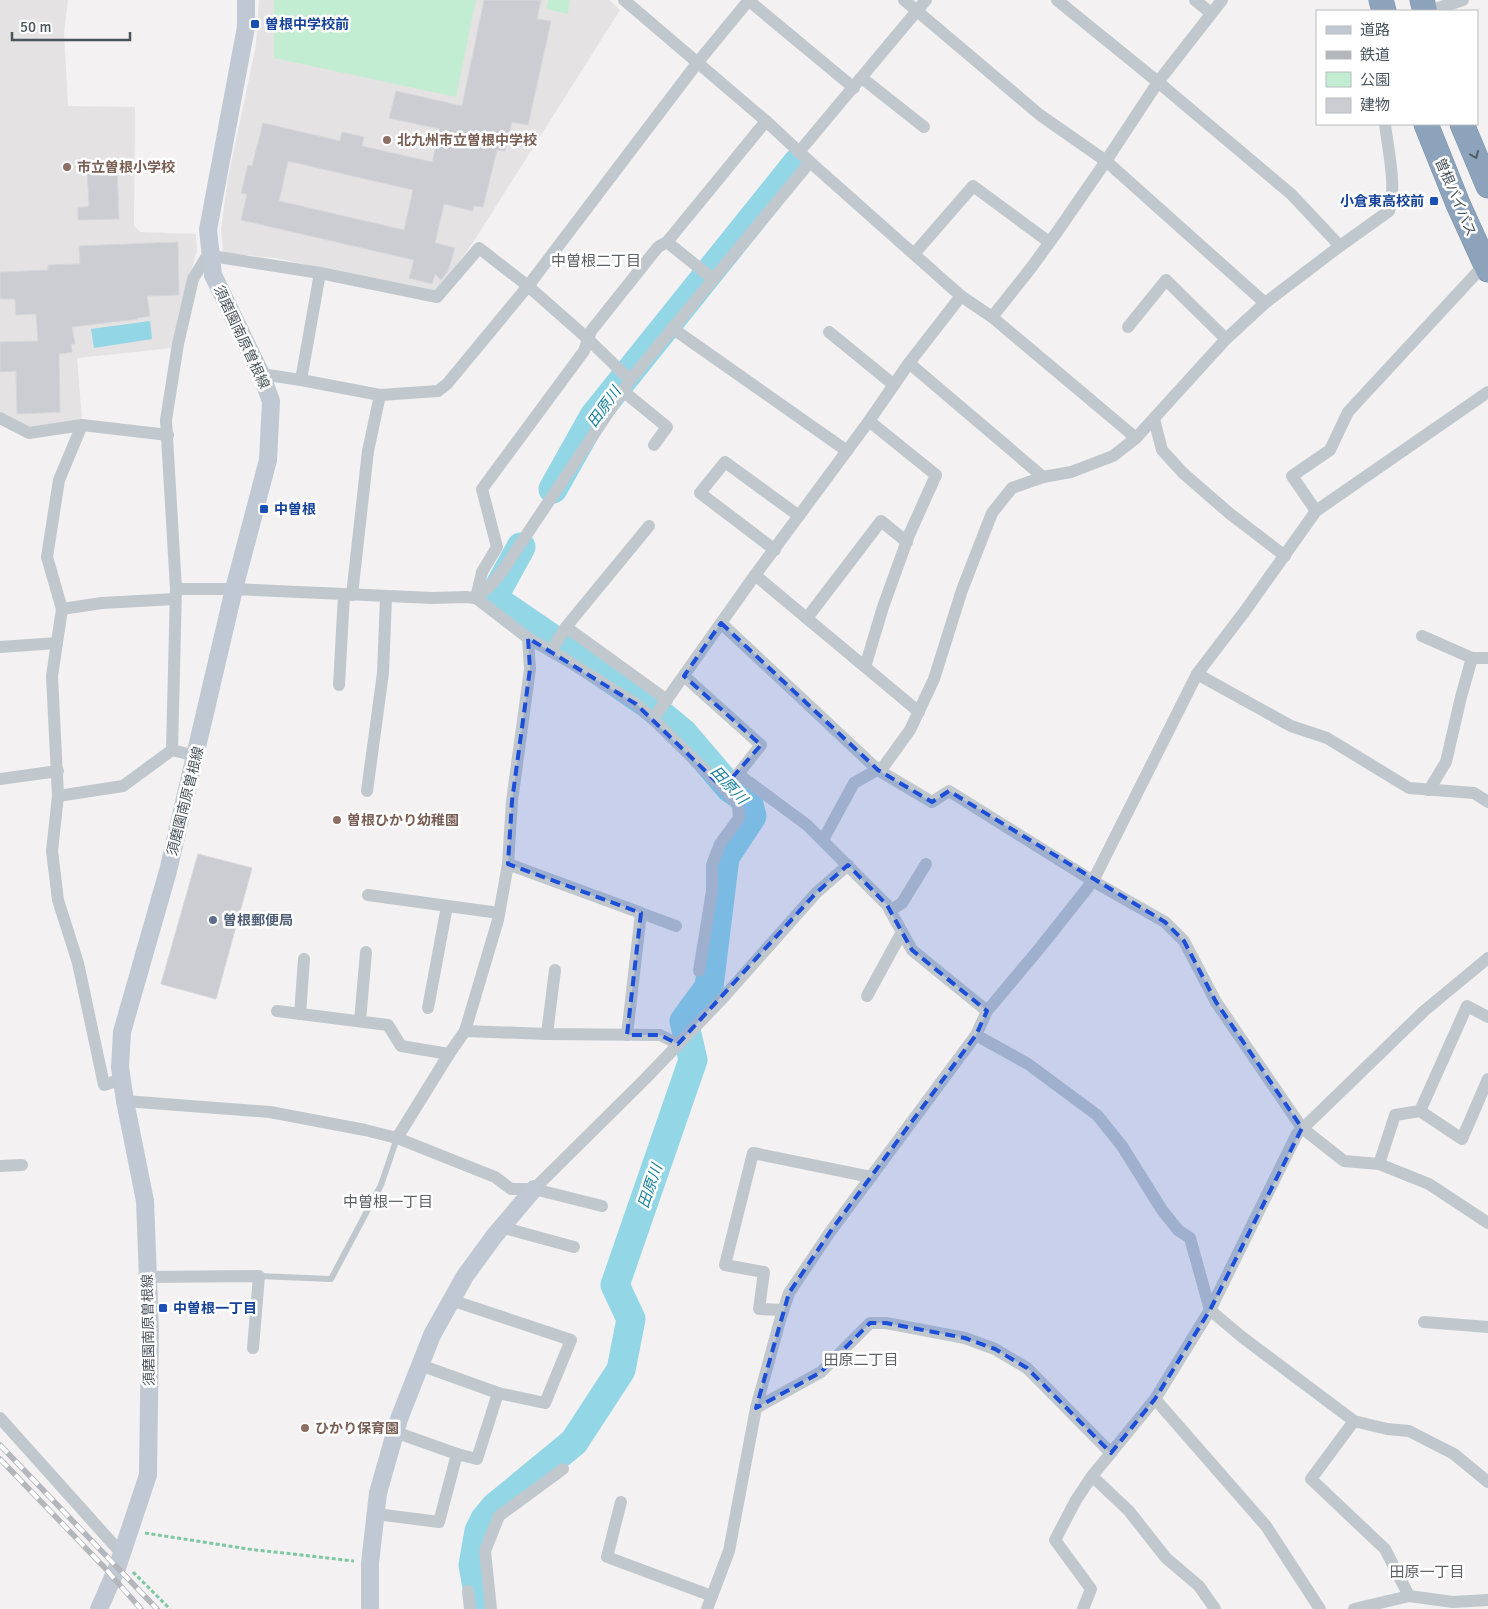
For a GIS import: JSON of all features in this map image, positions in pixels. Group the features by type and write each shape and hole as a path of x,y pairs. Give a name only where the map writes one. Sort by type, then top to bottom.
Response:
{"highway":[{"name":"曽根バイパス","path":"1426,125 1486,267"},
{"path":"1462,125 1488,186"}],"main road":[{"name":"須磨園南原曽根線","path":"99,1609 121,1556 148,1476 150,1376 145,1201 120,1067 122,1032 168,872 234,589 268,460 271,401 261,374 213,275 208,230 246,27 246,0"},
{"path":"370,1609 370,1563 378,1493 399,1419 432,1335 465,1276 501,1227 534,1189"}],"street":[{"path":"624,0 766,121 961,296 992,317 1136,438"},
{"path":"261,374 380,395 438,392 447,384 528,286 698,62 748,0 854,88"},
{"path":"904,0 1040,115 1106,161 1265,303"},
{"path":"799,152 926,0"},
{"path":"1057,0 1291,194 1340,246"},
{"path":"1195,0 1211,14"},
{"path":"992,317 1050,242 1158,82 1222,0"},
{"path":"1432,10 1463,0"},
{"path":"862,78 924,127"},
{"path":"476,598 482,572 497,548 482,490 584,351 591,331 658,248 667,242 766,121"},
{"path":"823,840 854,783 884,766 910,730 934,679 962,590 992,513 1012,488 1043,477 1071,472 1113,456 1136,438 1226,339 1265,303 1340,246 1390,212 1392,184 1385,125"},
{"path":"476,598 491,585 503,570 630,380 810,162"},
{"path":"914,254 973,186 1050,242"},
{"path":"667,242 713,279"},
{"path":"172,750 175,594 166,420 178,344 193,279 210,251 218,257 320,273 437,297 479,248 528,286 588,339 630,380"},
{"path":"1316,511 1292,476 1330,450 1348,412 1486,267"},
{"path":"301,380 320,273"},
{"path":"1128,327 1166,280 1226,339"},
{"path":"654,719 755,575 869,421 909,363 961,296"},
{"path":"672,328 847,451"},
{"path":"829,332 894,385"},
{"path":"909,363 1043,477"},
{"path":"623,391 667,427 654,445"},
{"path":"707,1609 729,1551 756,1408 789,1293 830,1232 976,1035 987,1011 1039,950 1093,881 1196,674 1246,611 1316,511 1488,392"},
{"path":"339,684 348,595 368,451 380,395"},
{"path":"0,418 29,433 82,425 168,435"},
{"path":"1154,419 1162,450 1183,473 1229,513 1285,556"},
{"path":"865,667 883,607 907,542 936,475 869,421"},
{"path":"82,425 59,480 48,557 62,609 52,676 58,772 58,796 52,851 58,900 78,963 104,1085 122,1079"},
{"path":"775,550 700,493 725,462 799,516"},
{"path":"807,618 881,520 907,542"},
{"path":"551,651 566,627 649,526"},
{"path":"755,575 919,712"},
{"path":"62,609 102,602 234,589 386,597 476,598 528,638 636,704 654,719 738,805 739,818 720,844 712,864 712,891 699,972"},
{"path":"367,791 383,673 386,597"},
{"path":"721,623 878,770 932,802 949,791 1093,881 1164,922 1184,941 1216,1002 1302,1128 1344,1160 1379,1164 1429,1184 1488,1223"},
{"path":"566,627 667,700"},
{"path":"1422,636 1472,658 1488,658"},
{"path":"397,1138 465,1031 499,913 508,864 512,801 530,669 528,638"},
{"path":"0,647 57,643"},
{"path":"1429,790 1446,762 1472,658"},
{"path":"1196,674 1292,726 1327,738 1409,788 1474,793 1488,802"},
{"path":"684,676 762,745 738,774 723,788"},
{"path":"172,750 196,756"},
{"path":"58,796 123,786 172,750"},
{"path":"0,779 58,772"},
{"path":"738,774 807,825 823,840 887,905 912,950 987,1011"},
{"path":"508,864 676,926"},
{"path":"890,911 902,902 926,864"},
{"path":"534,1189 722,999 816,893 848,865"},
{"path":"368,895 499,913"},
{"path":"428,1008 447,906"},
{"path":"627,1035 641,914"},
{"path":"868,996 902,932"},
{"path":"360,1021 366,952"},
{"path":"1083,1609 1091,1589 1055,1540 1076,1500 1092,1476 1155,1399 1210,1310 1297,1134 1424,1011 1488,958"},
{"path":"300,1014 304,959"},
{"path":"547,1034 555,970"},
{"path":"1420,1111 1467,1006 1488,1017"},
{"path":"277,1011 388,1025 401,1046 449,1054"},
{"path":"465,1031 660,1035 678,1044"},
{"path":"976,1035 1028,1064 1097,1115 1122,1146 1162,1210 1178,1230 1190,1238 1210,1310 1242,1337 1354,1421 1386,1429 1409,1432 1454,1454 1488,1482"},
{"path":"1379,1164 1396,1115 1420,1111 1462,1139 1488,1079"},
{"path":"125,1101 270,1112 365,1130 397,1138 495,1177 511,1189 534,1189 602,1206"},
{"path":"783,1310 759,1308 764,1272 725,1265 753,1153 871,1177"},
{"path":"0,1166 22,1165"},
{"path":"501,1227 574,1247"},
{"path":"148,1277 259,1276 253,1348"},
{"path":"420,1366 498,1393 545,1403 571,1340 451,1300"},
{"path":"1424,1322 1488,1327"},
{"path":"756,1408 821,1372 870,1323 886,1323 965,1338 995,1349 1027,1368 1111,1453"},
{"path":"395,1432 457,1454 477,1459 498,1393"},
{"path":"1155,1399 1266,1526 1320,1609"},
{"path":"0,1418 121,1556"},
{"path":"1354,1421 1311,1479 1385,1549 1409,1596"},
{"path":"376,1514 439,1522 457,1454"},
{"path":"492,1609 484,1551 499,1516 563,1468"},
{"path":"1092,1476 1129,1512 1166,1558 1199,1586 1215,1609"},
{"path":"621,1502 607,1557 712,1596"},
{"path":"468,1592 470,1609"},
{"path":"1354,1609 1409,1596 1453,1602 1488,1600"}],"lane":[{"path":"259,1276 331,1279 381,1184 397,1138"}],"path":[{"path":"130,1528 148,1534 248,1549 370,1563"},
{"path":"121,1556 170,1609"}],"highlighted area":[{"path":"721,623 878,770 932,802 949,791 1165,922 1184,941 1216,1002 1302,1128 1210,1310 1155,1399 1111,1453 1027,1368 995,1349 965,1338 886,1323 870,1323 821,1372 756,1408 789,1293 830,1232 976,1035 987,1011 912,950 887,905 848,865 816,893 678,1044 660,1035 627,1035 641,913 508,864 512,801 530,669 528,638 636,704 723,788 761,745 684,676"}],"shaded area":[{"name":"市立曽根小学校","path":"0,0 68,0 64,33 68,106 135,107 134,226 140,232 196,234 197,251 179,312 172,348 77,358 82,420 31,429 13,422 0,411"},
{"name":"北九州市立曽根中学校","path":"259,0 609,0 620,10 474,241 436,294 276,258 223,253 221,229 228,178 256,45"}],"green space":[{"path":"274,0 476,0 456,97 274,58"},
{"path":"548,0 570,0 568,14 546,9"}],"water":[{"path":"150,321 152,339 94,348 91,329"}],"building":[{"path":"484,0 541,0 537,19 551,21 528,125 512,122 505,151 497,150 483,207 474,206 473,211 444,204 435,243 455,248 448,271 441,280 435,274 432,284 409,278 414,260 241,220 247,194 241,193 248,165 252,166 263,123 340,141 342,132 364,137 362,146 432,162 440,129 389,118 396,91 462,106","holes":["288,161 413,190 404,230 279,201"]},
{"path":"117,168 119,219 78,220 78,208 89,206 87,169"},
{"path":"178,242 179,295 147,296 150,316 72,327 75,344 71,344 72,352 59,354 60,412 17,414 16,371 0,372 0,342 38,341 36,314 16,315 15,299 0,299 0,272 48,270 48,265 80,264 79,246"},
{"name":"曽根郵便局","path":"198,854 252,868 216,999 161,984"}],"waterway":[{"name":"田原川","path":"553,489 594,416 797,163"},
{"name":"田原川","path":"481,1609 473,1565 479,1531 485,1519 495,1507 574,1442 621,1370 631,1319 615,1285 693,1060 684,1021 709,987 725,857 752,816 748,801 730,788 683,733 648,704 493,598 521,547"}],"railway":[{"path":"0,1445 157,1609"},
{"path":"0,1459 104,1567 141,1609"}],"place":[{"name":"曽根中学校前","path":"255,24"},
{"name":"北九州市立曽根中学校","path":"387,140"},
{"name":"市立曽根小学校","path":"67,167"},
{"name":"小倉東高校前","path":"1434,201"},
{"name":"中曽根","path":"264,509"},
{"name":"曽根ひかり幼稚園","path":"337,820"},
{"name":"曽根郵便局","path":"213,920"},
{"name":"中曽根一丁目","path":"163,1308"},
{"name":"ひかり保育園","path":"305,1428"}],"district":[{"name":"中曽根二丁目","path":"596,261"},
{"name":"中曽根一丁目","path":"388,1202"},
{"name":"田原二丁目","path":"861,1360"},
{"name":"田原一丁目","path":"1427,1572"}]}
